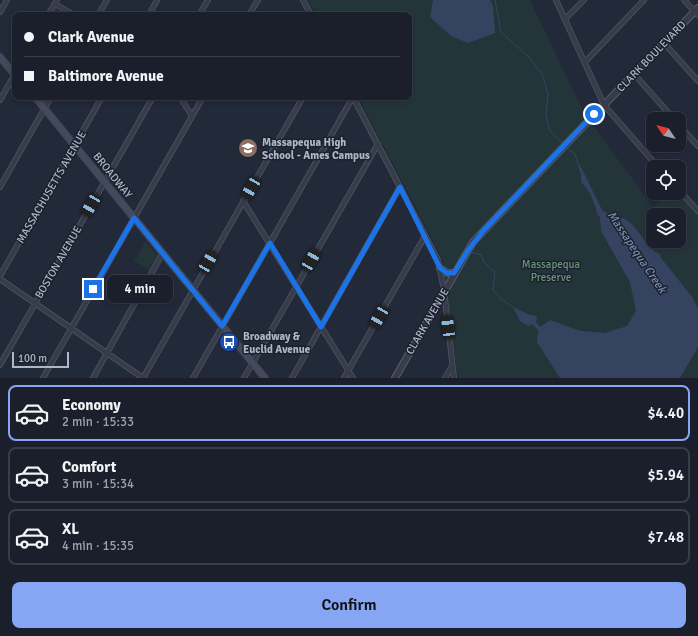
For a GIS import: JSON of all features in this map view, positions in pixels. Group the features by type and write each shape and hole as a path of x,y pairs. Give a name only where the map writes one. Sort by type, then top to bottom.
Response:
{"main road":[{"path":"0,57 12,71"},
{"name":"BROADWAY","path":"38,100 105,181 162,254 193,289 265,378"}],"street":[{"path":"0,12 7,0"},
{"path":"100,12 107,0"},
{"path":"151,12 157,0"},
{"path":"201,12 208,0"},
{"path":"251,12 258,0"},
{"path":"303,0 309,12"},
{"path":"556,0 604,105 652,160"},
{"path":"565,20 584,0"},
{"path":"585,62 644,0"},
{"path":"684,0 697,11"},
{"path":"50,12 56,2 70,12"},
{"name":"CLARK BOULEVARD","path":"604,105 697,11"},
{"path":"664,43 698,80"},
{"path":"634,74 668,112"},
{"path":"0,100 12,79"},
{"path":"0,187 50,100"},
{"name":"MASSACHUSETTS AVENUE","path":"0,278 100,100"},
{"name":"BOSTON AVENUE","path":"0,365 151,100"},
{"path":"182,100 192,116"},
{"path":"43,378 201,100"},
{"path":"0,278 143,378 301,100"},
{"path":"193,378 351,100"},
{"path":"355,100 440,268 454,378"},
{"name":"CLARK AVENUE","path":"395,378 454,273 483,231 604,105"},
{"path":"686,133 698,146"},
{"path":"244,378 378,144"},
{"path":"292,378 400,187"},
{"path":"686,198 698,211"},
{"path":"243,201 353,378"},
{"path":"344,378 425,236"},
{"path":"93,378 162,254"},
{"path":"440,268 447,273 454,273"},
{"path":"445,378 453,364"}],"green space":[{"name":"Massapequa Preserve","path":"308,0 530,0 585,115 646,198 646,200 648,200 653,207 661,200 686,200 698,214 698,378 459,378 457,374 443,260 360,100 412,100 412,12 314,12"},
{"path":"146,241 157,255 149,270 134,261"}],"water":[{"path":"433,0 490,0 493,6 495,33 468,43 451,36 430,17"},
{"path":"577,162 582,169 602,210 625,219 632,225 646,242 646,248 651,248 660,254 661,258 693,298 698,309 698,347 680,378 560,378 537,342 538,330 532,324 528,326 520,321 513,307 530,315 537,316 536,322 540,327 550,320 581,331 605,333 627,326 636,311 630,282 601,231 600,217 598,216 590,193 581,182 581,175"}],"waterway":[{"name":"Massapequa Creek","path":"495,0 501,32 529,57 542,74 548,94 546,115 550,131 564,144"},
{"name":"Massapequa Creek","path":"566,147 575,154 578,163"},
{"path":"471,252 481,255 484,262 495,272 493,290 501,299 513,307"}],"place":[{"name":"Massapequa High School - Ames Campus","path":"248,148"},
{"name":"Broadway & Euclid Avenue","path":"229,342"}],"route":[{"path":"93,289 134,218 222,326 270,243 321,327 400,187 438,260 440,268 447,273 454,273 464,255 483,231 594,114"}]}
